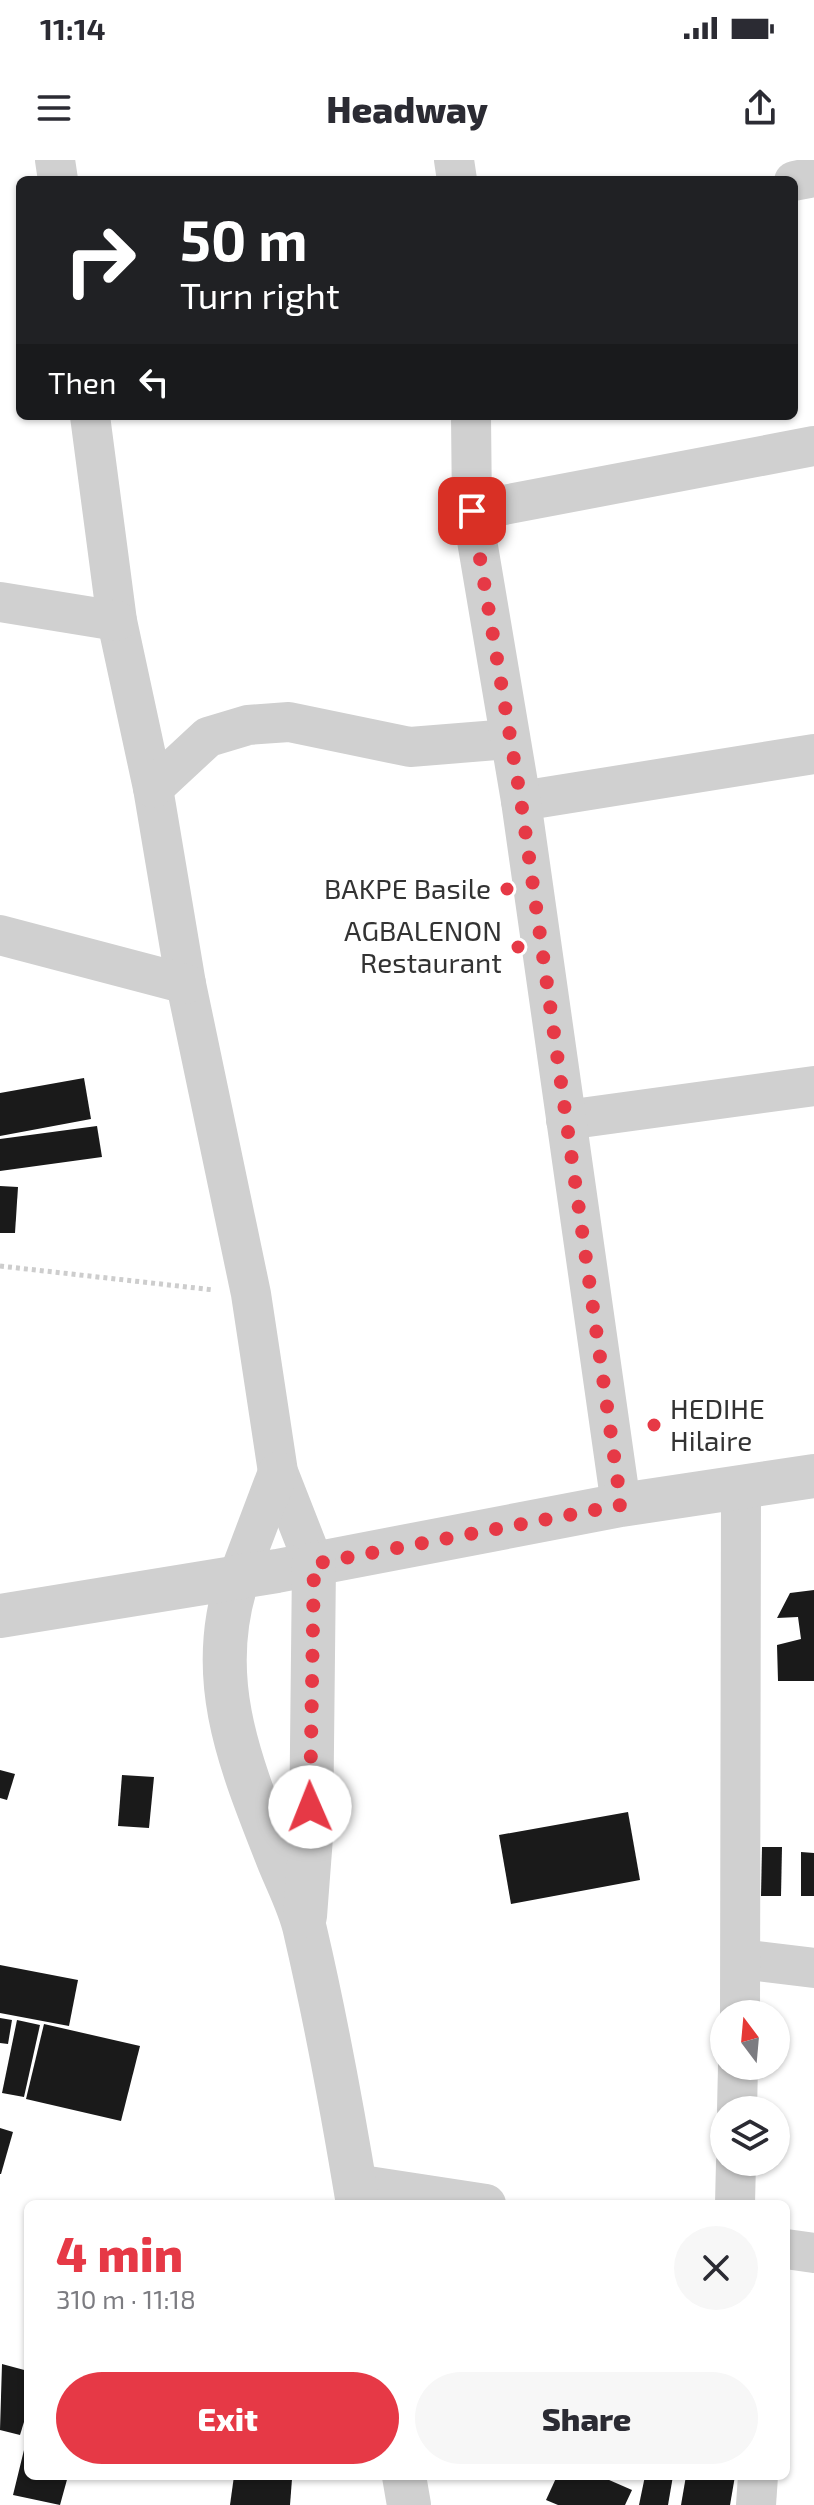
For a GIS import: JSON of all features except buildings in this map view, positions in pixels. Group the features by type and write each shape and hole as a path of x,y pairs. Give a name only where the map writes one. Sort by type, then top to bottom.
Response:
{"street":[{"path":"91,420 117,621 153,788 186,984 251,1294 278,1472 314,1564 311,1837 304,1926"},
{"path":"471,420 472,511 521,801 621,1505"},
{"path":"472,511 814,446"},
{"path":"0,602 117,621"},
{"path":"153,788 208,737 248,725 289,722 410,747 510,739"},
{"path":"521,801 814,754"},
{"path":"0,935 186,984"},
{"path":"566,1120 814,1086"},
{"path":"278,1472 226,1612 222,1644 224,1678 242,1765 304,1926 356,2194 434,2200"},
{"path":"0,1616 314,1564 621,1505 814,1476"},
{"path":"740,2000 741,1487"},
{"path":"741,1959 814,1968"},
{"path":"735,2200 736,2176"},
{"path":"790,2250 814,2253"},
{"path":"405,2480 409,2505"},
{"path":"756,2505 758,2480"}],"path":[{"path":"0,1266 251,1294"}],"place":[{"name":"BAKPE Basile","path":"507,889"},
{"name":"AGBALENON Restaurant","path":"518,947"},
{"name":"HEDIHE Hilaire","path":"654,1425"}],"route":[{"path":"310,1807 314,1564 621,1505 521,801 472,511"}]}
